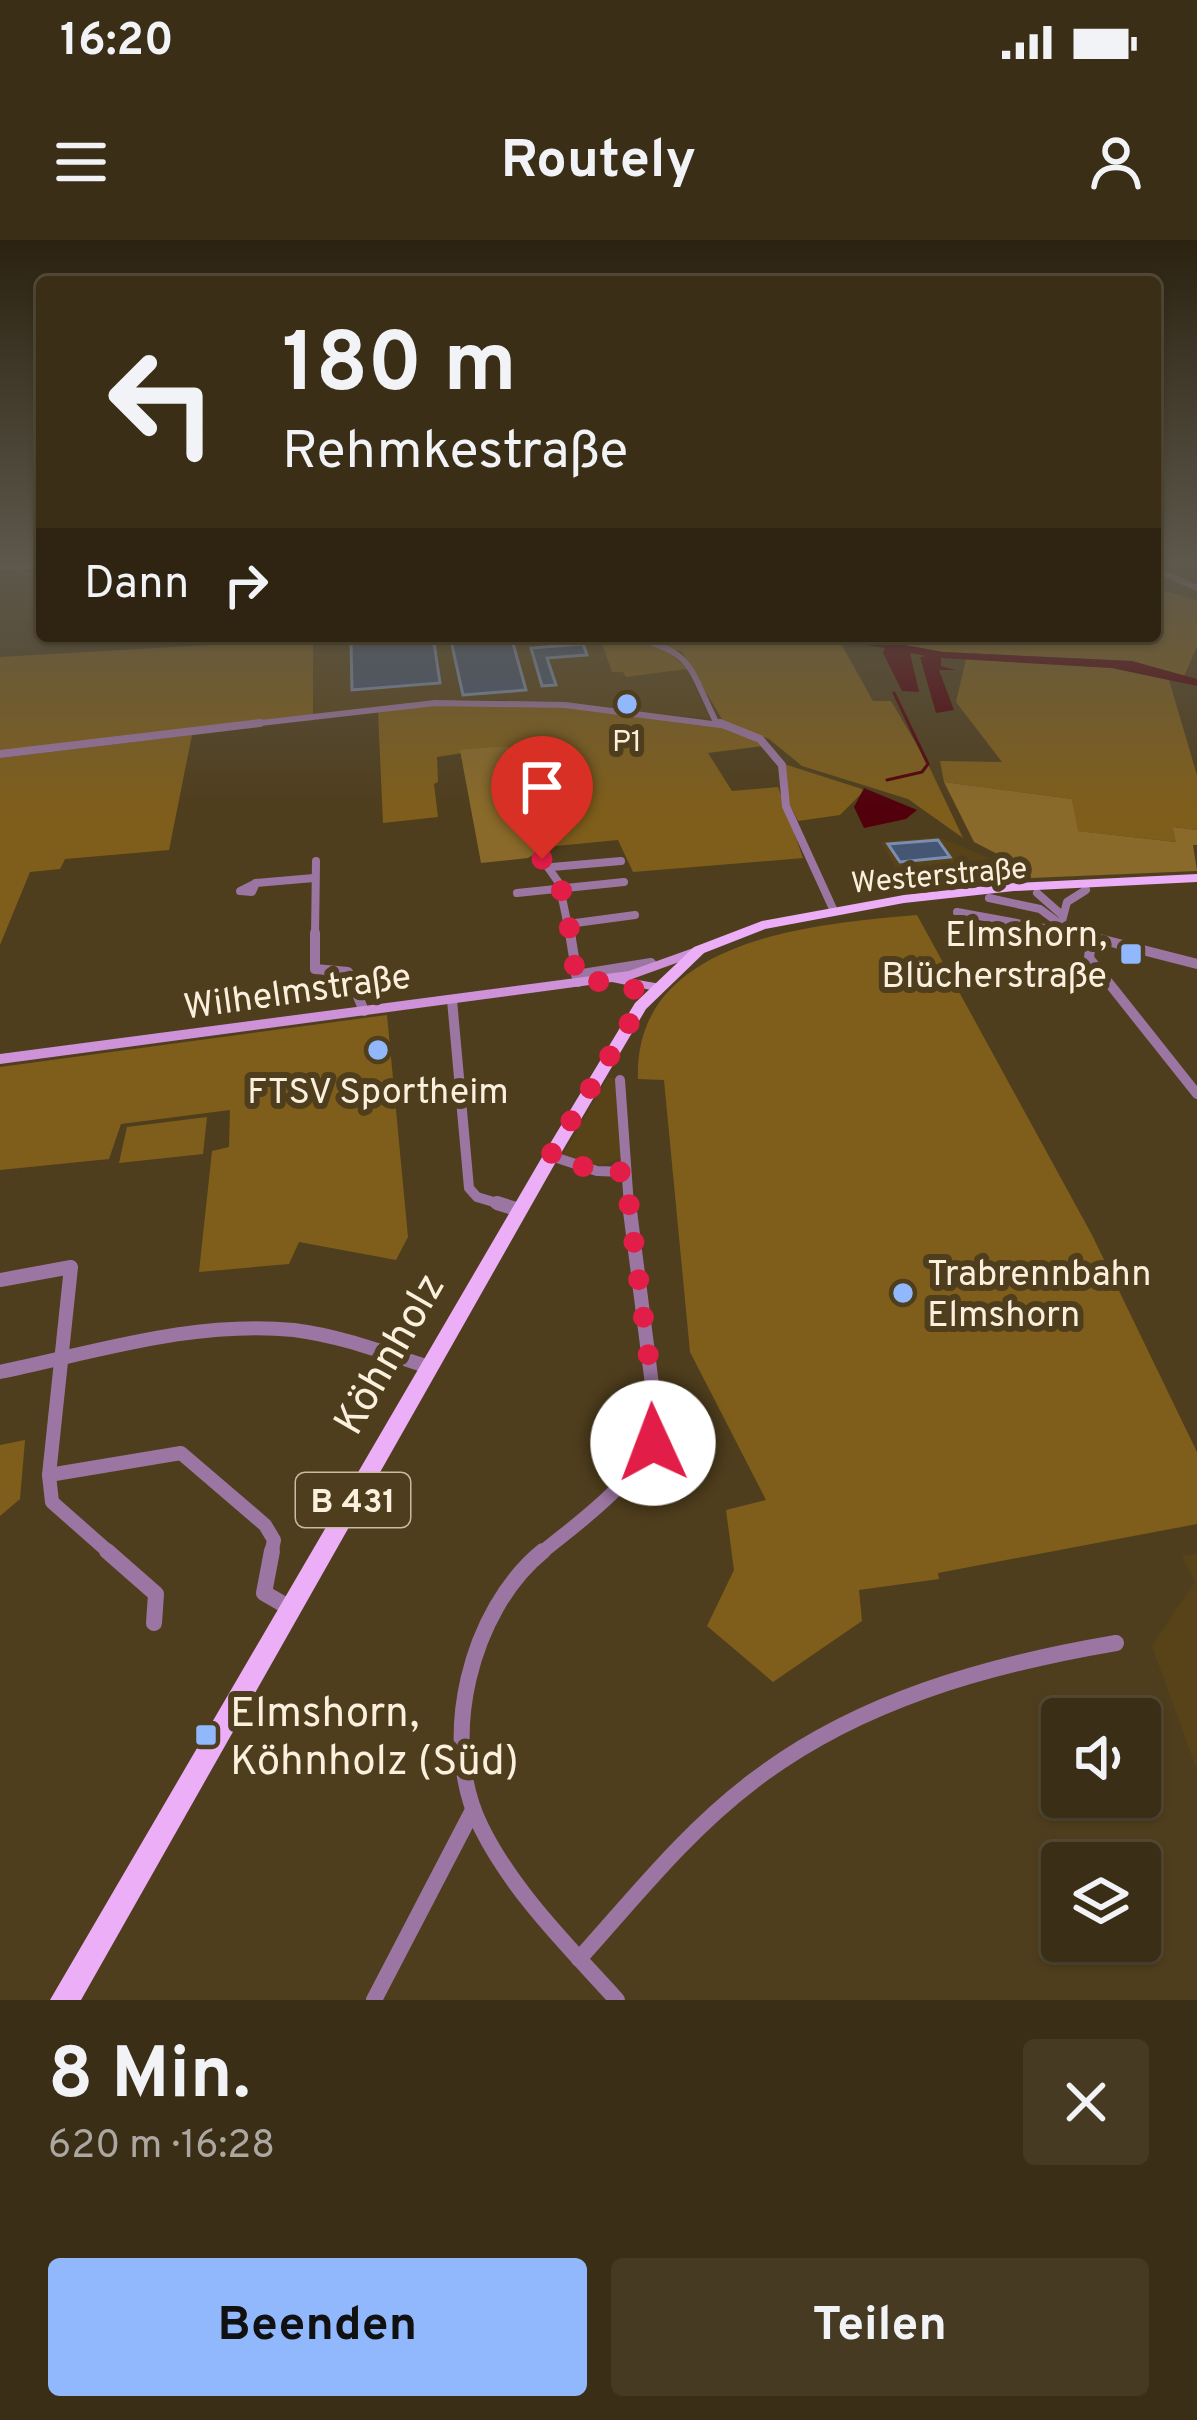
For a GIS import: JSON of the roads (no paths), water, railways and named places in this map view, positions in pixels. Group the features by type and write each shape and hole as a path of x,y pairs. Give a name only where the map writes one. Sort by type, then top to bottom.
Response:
{"main road":[{"name":"Westerstraße","path":"834,911 1034,889 1197,881"},
{"name":"Westerstraße","path":"834,911 989,898 1034,889 1197,881"},
{"name":"Köhnholz","path":"65,2000 630,1022 656,987 699,950 761,925 834,911"},
{"path":"630,1022 638,992 632,980 699,950"},
{"name":"Wilhelmstraße","path":"0,1059 452,1000 577,978 632,980 656,987"}],"street":[{"path":"652,644 683,655 716,722"},
{"path":"0,754 435,703 565,705 716,722 760,739 782,765 786,806 834,911"},
{"path":"542,859 552,867 561,890 577,978 651,963"},
{"path":"316,861 315,971 348,972 364,1011"},
{"path":"552,867 621,861"},
{"path":"256,884 314,878"},
{"path":"517,893 624,883"},
{"path":"1034,889 1071,932"},
{"path":"1059,917 1069,899 1086,890"},
{"path":"989,898 1059,917"},
{"path":"957,912 1071,932 1197,964"},
{"path":"568,924 635,915"},
{"path":"1091,940 1090,958 1197,1094"},
{"path":"452,1000 470,1188 477,1196 519,1210"},
{"path":"617,2000 579,1959 472,1810 466,1695 469,1657 486,1612 520,1571 639,1462 653,1443 657,1424 625,1172 620,1080"},
{"path":"550,1156 597,1171 625,1172"},
{"path":"0,1280 71,1267 49,1475 52,1502 156,1594 154,1623"},
{"path":"0,1372 204,1333 277,1329 349,1341 429,1367"},
{"path":"49,1475 181,1453 266,1526 274,1540 264,1593 290,1608"},
{"path":"579,1959 705,1825 750,1783 800,1749 928,1690 1053,1653 1116,1643"},
{"path":"374,2000 472,1810"}],"waterway":[{"path":"887,780 922,772 928,764 894,693"}],"place":[{"name":"P1","path":"627,704"},
{"name":"Elmshorn, Blücherstraße","path":"1131,954"},
{"name":"FTSV Sportheim","path":"378,1050"},
{"name":"Trabrennbahn Elmshorn","path":"903,1293"},
{"name":"Elmshorn, Köhnholz (Süd)","path":"206,1735"}]}
